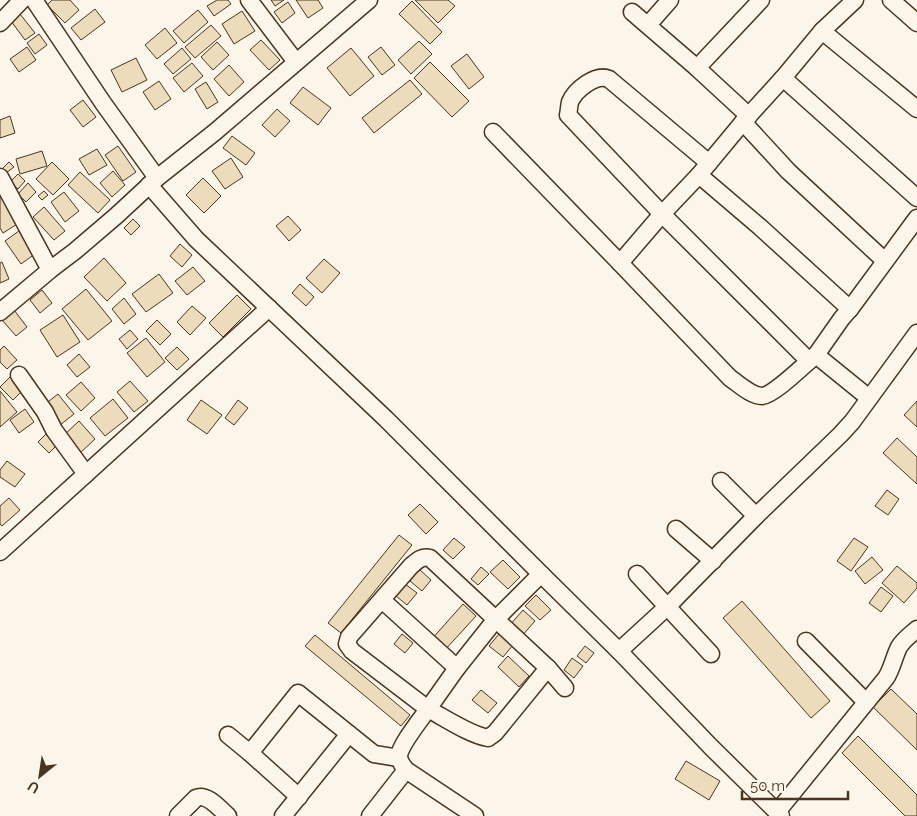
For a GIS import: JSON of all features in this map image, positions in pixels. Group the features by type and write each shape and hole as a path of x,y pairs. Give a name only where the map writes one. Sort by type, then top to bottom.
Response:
{"street":[{"path":"0,23 22,0"},
{"path":"34,0 98,95 153,182 196,239 386,419 619,650 711,747 779,814 890,672 898,648 917,630"},
{"path":"249,0 296,62"},
{"path":"0,312 76,251 153,182 215,132 369,0"},
{"path":"648,26 670,0"},
{"path":"698,68 761,0"},
{"path":"620,263 704,169 822,31 854,0"},
{"path":"891,0 917,23"},
{"path":"632,12 698,68 746,119 788,172 885,261"},
{"path":"822,31 917,109"},
{"path":"850,309 760,227 704,169 609,79 604,76 593,79 574,96 570,102 568,115 662,214 812,358 869,398"},
{"path":"783,78 917,198"},
{"path":"493,132 730,378 752,393 761,396 774,391 812,358 917,218"},
{"path":"0,177 50,270"},
{"path":"0,552 270,308"},
{"path":"619,650 667,607 756,516 840,435 852,422 917,333"},
{"path":"19,375 45,412 54,430 86,474"},
{"path":"721,480 756,516"},
{"path":"676,529 713,561"},
{"path":"548,668 495,734 488,738 470,732 428,709 352,651 347,644 351,634 417,560 425,557 430,558 548,668 565,688"},
{"path":"370,816 403,764 402,748 428,709 496,619 541,574"},
{"path":"637,574 711,654"},
{"path":"382,600 458,668"},
{"path":"806,640 866,702"},
{"path":"250,753 298,693 374,754 403,764 452,810 475,816"},
{"path":"283,816 349,734"},
{"path":"228,735 299,797"},
{"path":"178,816 198,796 202,796 212,802 228,816"}],"building":[{"path":"52,0 70,0 79,10 65,23 47,5"},
{"path":"217,0 228,0 231,4 214,16 207,6"},
{"path":"271,0 284,0 275,6"},
{"path":"296,0 318,0 323,8 308,18"},
{"path":"415,0 448,0 455,6 438,23"},
{"path":"412,1 442,32 430,44 399,14"},
{"path":"288,2 295,13 282,23 274,12"},
{"path":"95,9 105,22 81,40 71,28"},
{"path":"198,10 208,22 184,43 173,31"},
{"path":"242,11 255,31 234,44 222,24"},
{"path":"20,14 35,33 25,40 11,21"},
{"path":"211,25 221,36 195,58 185,47"},
{"path":"165,28 177,43 157,59 145,45"},
{"path":"39,34 47,45 35,54 27,43"},
{"path":"261,40 280,60 269,70 250,50"},
{"path":"419,41 432,54 411,74 398,60"},
{"path":"217,42 229,55 213,70 201,57"},
{"path":"27,47 36,60 19,72 10,59"},
{"path":"381,47 395,65 382,75 368,57"},
{"path":"182,48 191,59 173,74 164,64"},
{"path":"351,48 374,76 350,96 327,68"},
{"path":"467,54 484,77 469,89 451,66"},
{"path":"136,58 147,80 122,92 111,70"},
{"path":"430,62 469,101 452,117 414,78"},
{"path":"192,63 203,76 184,92 173,78"},
{"path":"229,65 244,82 229,96 214,79"},
{"path":"410,80 422,94 374,133 362,118"},
{"path":"159,81 171,99 155,110 143,92"},
{"path":"206,82 218,102 207,109 195,89"},
{"path":"303,87 331,108 318,125 290,103"},
{"path":"83,100 96,117 83,127 70,110"},
{"path":"277,109 290,121 275,137 262,125"},
{"path":"10,116 15,133 0,138 0,120"},
{"path":"232,136 255,153 246,165 223,148"},
{"path":"118,146 136,172 123,181 105,155"},
{"path":"97,149 107,165 89,175 79,159"},
{"path":"42,151 47,166 20,174 16,159"},
{"path":"231,158 243,177 225,189 212,171"},
{"path":"9,162 14,167 6,173 2,169"},
{"path":"52,162 69,179 53,195 36,179"},
{"path":"113,171 125,185 112,197 100,183"},
{"path":"80,172 110,200 98,213 68,185"},
{"path":"18,174 25,181 18,189 10,182"},
{"path":"203,178 221,196 204,213 186,195"},
{"path":"28,183 36,192 26,202 18,194"},
{"path":"0,184 22,221 3,233 0,228"},
{"path":"44,191 48,195 42,200 38,196"},
{"path":"64,192 79,211 65,222 51,202"},
{"path":"44,207 65,231 54,240 33,217"},
{"path":"288,216 301,230 289,241 276,226"},
{"path":"133,219 140,226 131,235 124,228"},
{"path":"23,228 39,251 21,264 5,241"},
{"path":"180,244 192,255 182,267 170,256"},
{"path":"104,258 126,283 107,301 84,277"},
{"path":"324,259 340,273 322,293 306,278"},
{"path":"2,262 9,279 0,283 0,263"},
{"path":"193,267 205,281 187,295 175,281"},
{"path":"159,274 173,293 146,312 132,294"},
{"path":"300,284 314,297 306,306 292,293"},
{"path":"86,289 112,321 88,340 62,309"},
{"path":"42,290 52,303 40,313 30,300"},
{"path":"237,295 251,309 223,337 209,323"},
{"path":"124,298 136,314 124,324 112,309"},
{"path":"192,306 206,318 190,335 177,322"},
{"path":"14,310 27,327 16,336 2,320"},
{"path":"63,315 80,342 57,357 40,330"},
{"path":"157,320 171,334 160,345 146,331"},
{"path":"130,330 138,339 127,349 119,339"},
{"path":"146,338 165,362 147,377 127,353"},
{"path":"4,346 17,360 7,369 0,362 0,350"},
{"path":"177,347 189,359 177,370 165,358"},
{"path":"79,354 90,367 77,377 67,365"},
{"path":"12,375 25,388 13,400 0,387"},
{"path":"130,381 148,401 134,412 117,392"},
{"path":"81,382 95,398 81,411 66,395"},
{"path":"0,391 17,412 0,427"},
{"path":"58,394 74,414 60,425 44,405"},
{"path":"113,399 128,418 105,436 90,418"},
{"path":"201,400 222,415 207,434 187,420"},
{"path":"238,400 248,408 234,425 225,418"},
{"path":"917,401 917,427 904,415"},
{"path":"25,409 34,422 19,433 10,420"},
{"path":"79,421 95,439 78,455 62,437"},
{"path":"49,431 60,442 49,453 38,442"},
{"path":"897,438 917,457 917,484 883,453"},
{"path":"7,461 25,474 15,487 0,477 0,470"},
{"path":"887,490 899,499 888,515 875,506"},
{"path":"9,498 20,510 2,526 0,524 0,506"},
{"path":"420,504 438,522 426,534 408,515"},
{"path":"399,535 412,545 341,633 328,623"},
{"path":"454,538 465,547 453,559 443,550"},
{"path":"854,538 868,547 851,571 837,561"},
{"path":"872,557 883,570 865,584 855,571"},
{"path":"503,560 520,577 508,589 490,572"},
{"path":"897,566 917,583 917,588 904,603 882,583"},
{"path":"481,567 489,574 478,585 471,579"},
{"path":"419,569 431,580 422,591 410,581"},
{"path":"405,584 417,593 407,605 396,596"},
{"path":"881,587 893,596 881,612 869,603"},
{"path":"536,595 551,610 540,620 525,606"},
{"path":"742,601 830,701 811,718 723,618"},
{"path":"463,604 476,616 443,652 431,640"},
{"path":"523,610 535,621 521,637 509,626"},
{"path":"402,634 413,643 405,653 394,644"},
{"path":"499,634 513,645 503,657 489,646"},
{"path":"315,635 410,715 401,726 305,646"},
{"path":"585,646 594,653 586,663 577,656"},
{"path":"508,656 529,676 519,687 498,667"},
{"path":"572,658 583,666 574,678 564,670"},
{"path":"891,689 917,714 917,750 873,707"},
{"path":"481,690 497,703 488,713 472,700"},
{"path":"858,736 917,795 917,816 905,816 842,753"},
{"path":"686,761 720,781 709,800 675,779"}]}
